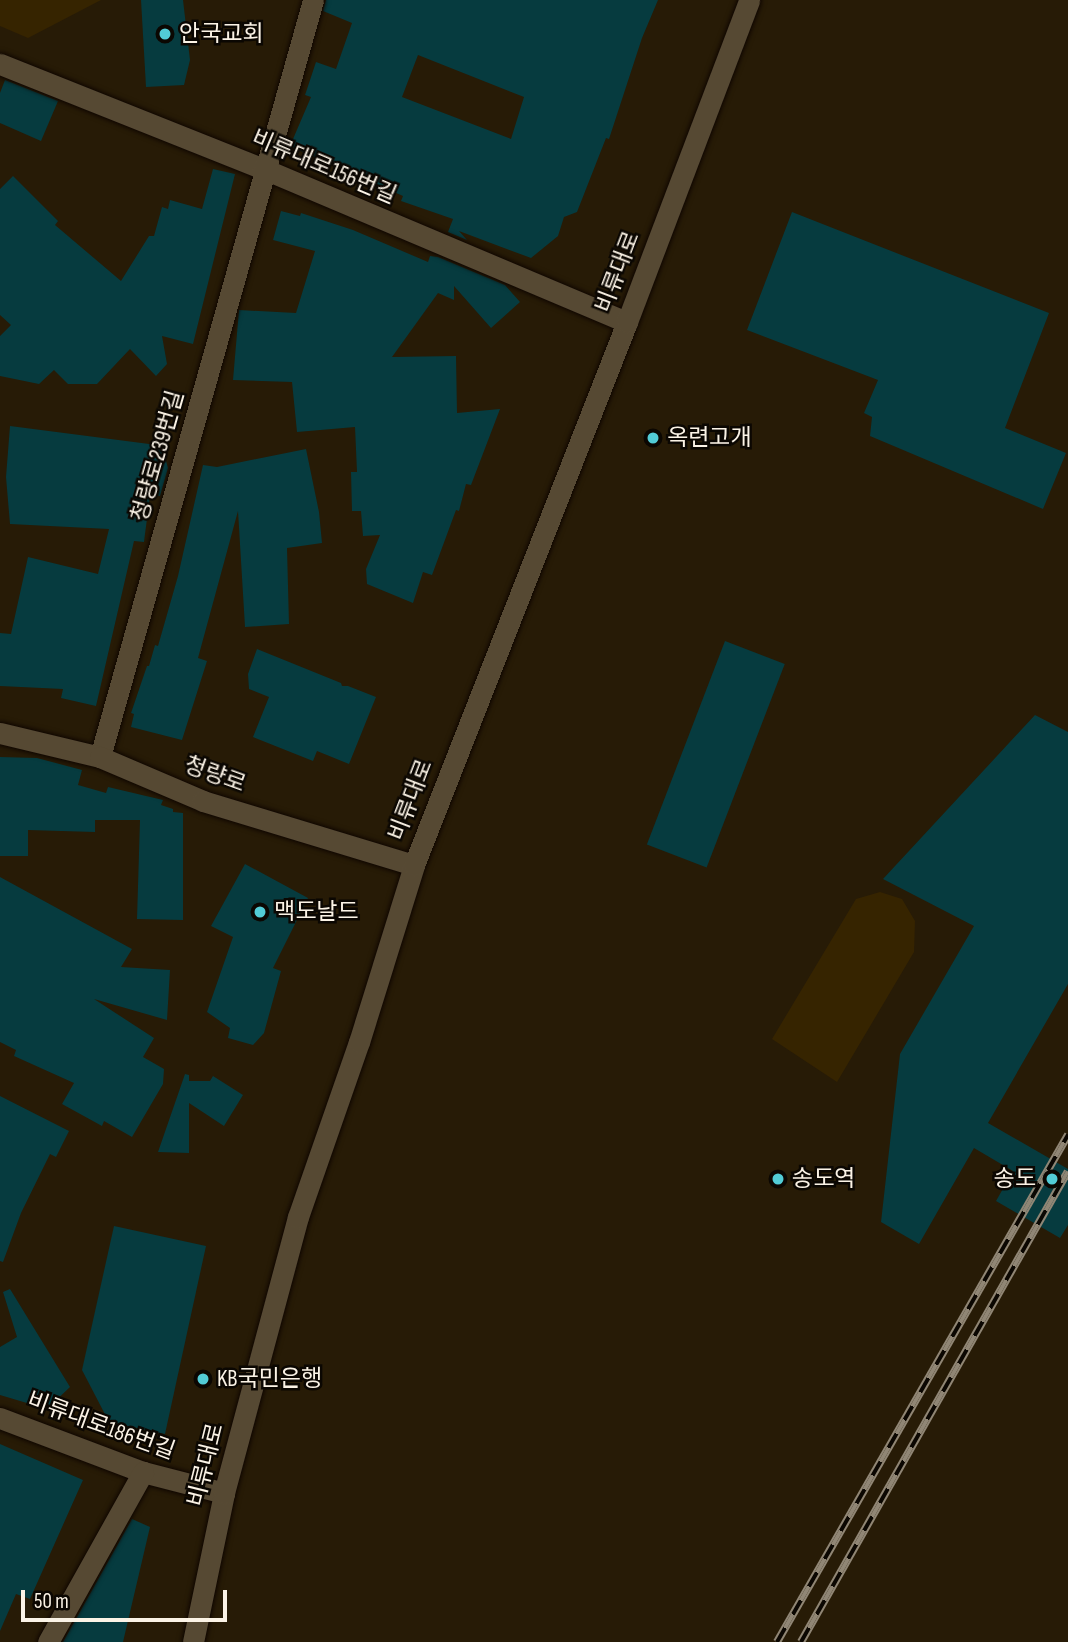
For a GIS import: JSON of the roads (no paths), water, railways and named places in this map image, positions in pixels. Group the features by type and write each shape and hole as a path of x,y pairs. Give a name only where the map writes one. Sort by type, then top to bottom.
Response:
{"street":[{"name":"청량로239번길","path":"100,757 313,0"},
{"name":"비류대로","path":"193,1642 225,1493 299,1217 359,1042 414,865 627,322 749,0"},
{"name":"비류대로156번길","path":"0,64 264,169 627,322"},
{"name":"청량로","path":"0,733 100,757 203,801 414,865"},
{"name":"비류대로186번길","path":"0,1418 143,1472 225,1493"},
{"path":"48,1642 143,1472"}],"railway":[{"path":"777,1642 1068,1135"},
{"path":"801,1642 1068,1171"}],"place":[{"name":"안국교회","path":"165,34"},
{"name":"옥련고개","path":"653,438"},
{"name":"맥도날드","path":"260,912"},
{"name":"송도역","path":"778,1179"},
{"name":"송도","path":"1052,1179"},
{"name":"KB국민은행","path":"203,1379"}]}
